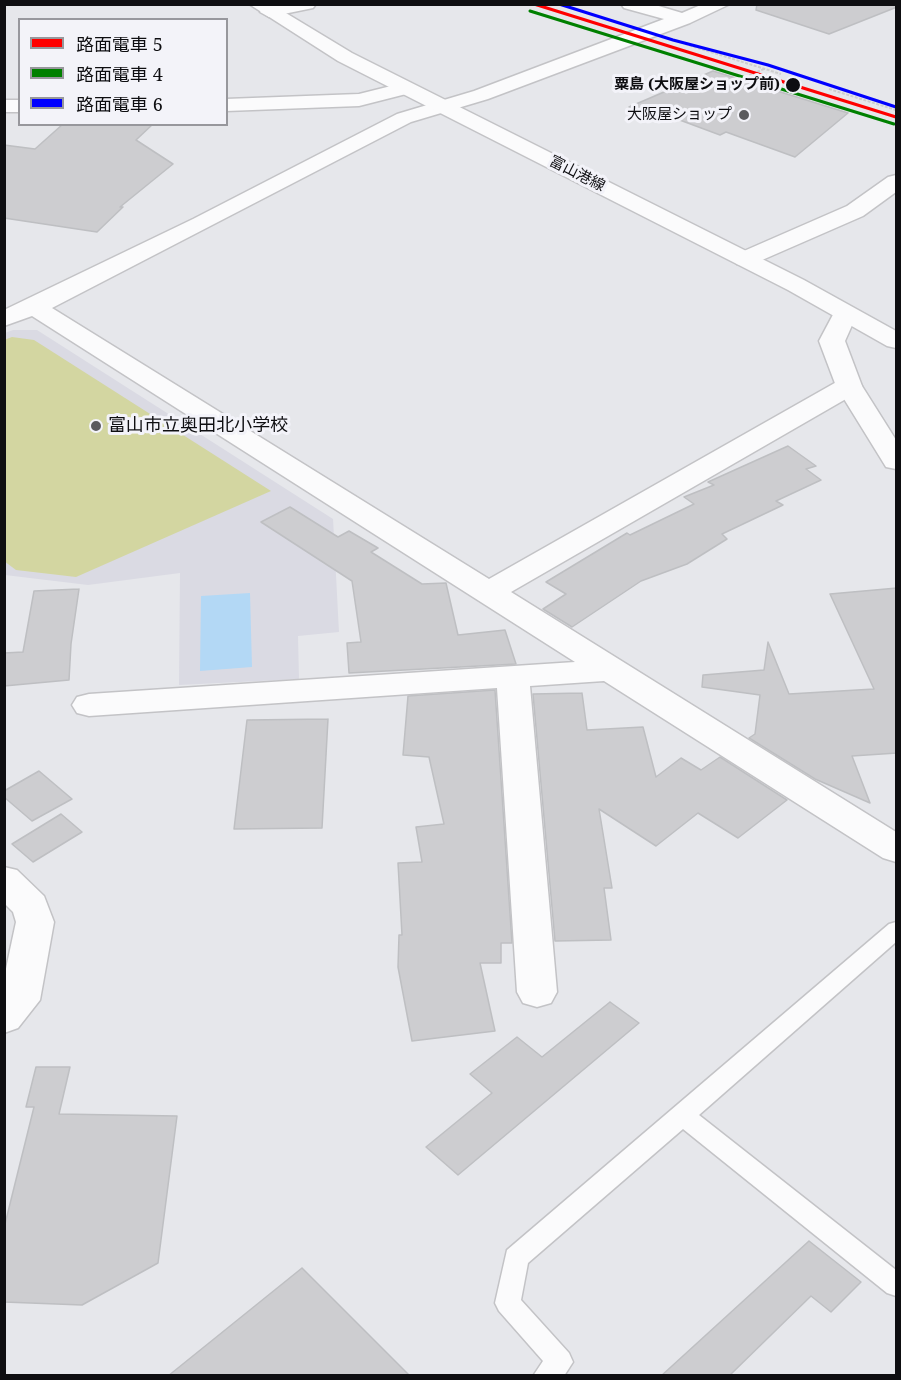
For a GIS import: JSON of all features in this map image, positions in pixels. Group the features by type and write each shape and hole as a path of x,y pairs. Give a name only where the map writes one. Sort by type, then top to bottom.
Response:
{"street":[{"path":"264,8 307,4"},
{"path":"630,4 684,19"},
{"path":"4,319 34,308 405,118 481,95 721,4"},
{"name":"富山港線","path":"264,8 305,35 745,259 897,341"},
{"path":"228,105 359,100 406,88"},
{"path":"745,259 855,211 897,182"},
{"path":"34,308 897,849"},
{"path":"846,314 832,341 849,386 897,461"},
{"path":"489,592 849,386"},
{"path":"89,705 612,670"},
{"path":"513,677 537,992"},
{"path":"4,880 31,906 35,922 20,1000 4,1017"}],"lane":[{"path":"546,1376 560,1362 508,1303 516,1258 897,930"},
{"path":"683,1115 897,1285"}],"path":[{"path":"648,32 781,74"},
{"path":"745,77 765,69"},
{"path":"750,75 766,80"},
{"path":"829,89 897,110"}],"shaded area":[{"name":"富山市立奥田北小学校","path":"13,330 37,330 333,519 339,632 298,636 299,679 179,685 180,573 88,585 5,575 5,333"}],"green space":[{"path":"12,337 34,340 271,491 76,577 16,570 4,561 4,340"}],"water":[{"path":"250,593 252,667 200,671 201,596"}],"building":[{"path":"757,4 897,4 897,7 829,34 756,10"},
{"name":"大阪屋ショップ","path":"713,71 848,113 795,157 726,132 720,135 677,119 672,122 629,107"},
{"path":"61,126 151,126 136,140 173,164 120,207 123,207 97,232 4,218 4,145 35,149"},
{"path":"788,446 816,466 806,469 821,480 776,501 783,505 722,534 727,539 687,564 641,581 572,627 543,609 566,594 546,582 627,533 630,535 694,504 684,497 714,485 708,482"},
{"path":"290,507 338,537 349,531 378,548 371,552 422,584 446,583 458,635 505,630 516,664 349,673 347,643 361,642 352,581 261,522"},
{"path":"897,588 897,753 852,756 870,803 815,779 749,738 755,734 760,695 702,687 703,675 764,670 768,642 789,694 874,689 830,594"},
{"path":"79,589 71,644 69,680 4,686 4,653 23,652 34,591"},
{"path":"495,690 512,943 501,943 501,963 480,963 495,1031 412,1041 398,967 399,935 402,935 398,863 422,862 416,827 444,824 429,757 403,755 408,696"},
{"path":"582,693 587,730 643,727 656,777 681,758 701,770 720,757 787,800 738,838 698,813 656,846 599,809 612,888 604,888 611,940 555,941 533,694"},
{"path":"328,719 322,828 234,829 247,720"},
{"path":"39,771 72,799 32,821 4,797 4,791"},
{"path":"61,814 82,832 33,862 12,844"},
{"path":"610,1002 639,1023 458,1175 426,1147 492,1093 470,1074 517,1037 542,1057"},
{"path":"36,1067 70,1067 59,1114 177,1116 158,1263 82,1305 4,1302 4,1228 34,1107 26,1107"},
{"path":"809,1241 861,1282 831,1312 811,1296 729,1376 661,1376"},
{"path":"302,1268 410,1376 168,1376"}],"tram line":[{"name":"5","path":"534,4 896,117"},
{"name":"6","path":"559,4 673,40 768,65 896,107"},
{"name":"4","path":"530,11 894,124"}],"place":[{"name":"粟島 (大阪屋ショップ前)","path":"793,85"},
{"name":"大阪屋ショップ","path":"744,115"},
{"name":"富山市立奥田北小学校","path":"96,426"}]}
